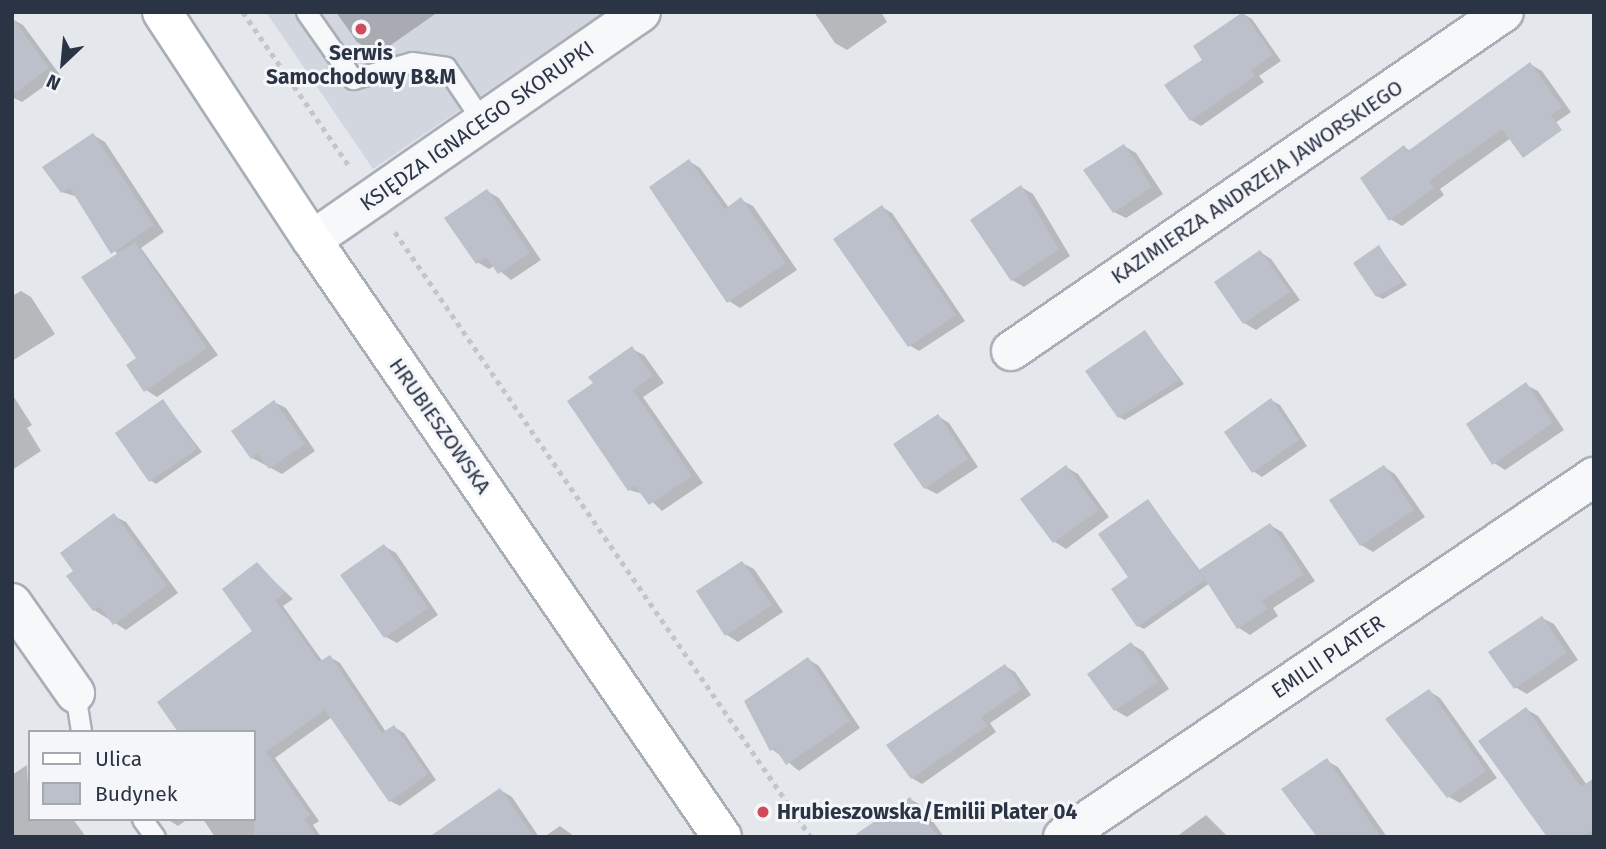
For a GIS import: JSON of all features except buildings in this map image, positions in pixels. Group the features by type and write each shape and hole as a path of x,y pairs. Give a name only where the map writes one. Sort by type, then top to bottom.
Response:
{"main road":[{"name":"HRUBIESZOWSKA","path":"162,12 312,240 722,837"}],"street":[{"name":"KSIĘDZA IGNACEGO SKORUPKI","path":"312,240 641,12"},
{"name":"KAZIMIERZA ANDRZEJA JAWORSKIEGO","path":"1011,351 1504,12"},
{"name":"EMILII PLATER","path":"1063,837 1594,477"},
{"path":"12,603 75,693"}],"lane":[{"path":"306,12 353,79 412,62 446,67 483,122"},
{"path":"75,693 81,730"},
{"path":"143,821 155,837"}],"path":[{"path":"243,12 351,169"},
{"path":"392,228 811,837"}],"shaded area":[{"path":"266,12 604,12 373,169"}],"place":[{"name":"Serwis Samochodowy B&M","path":"361,29"},
{"name":"Hrubieszowska/Emilii Plater 04","path":"763,812"}]}
